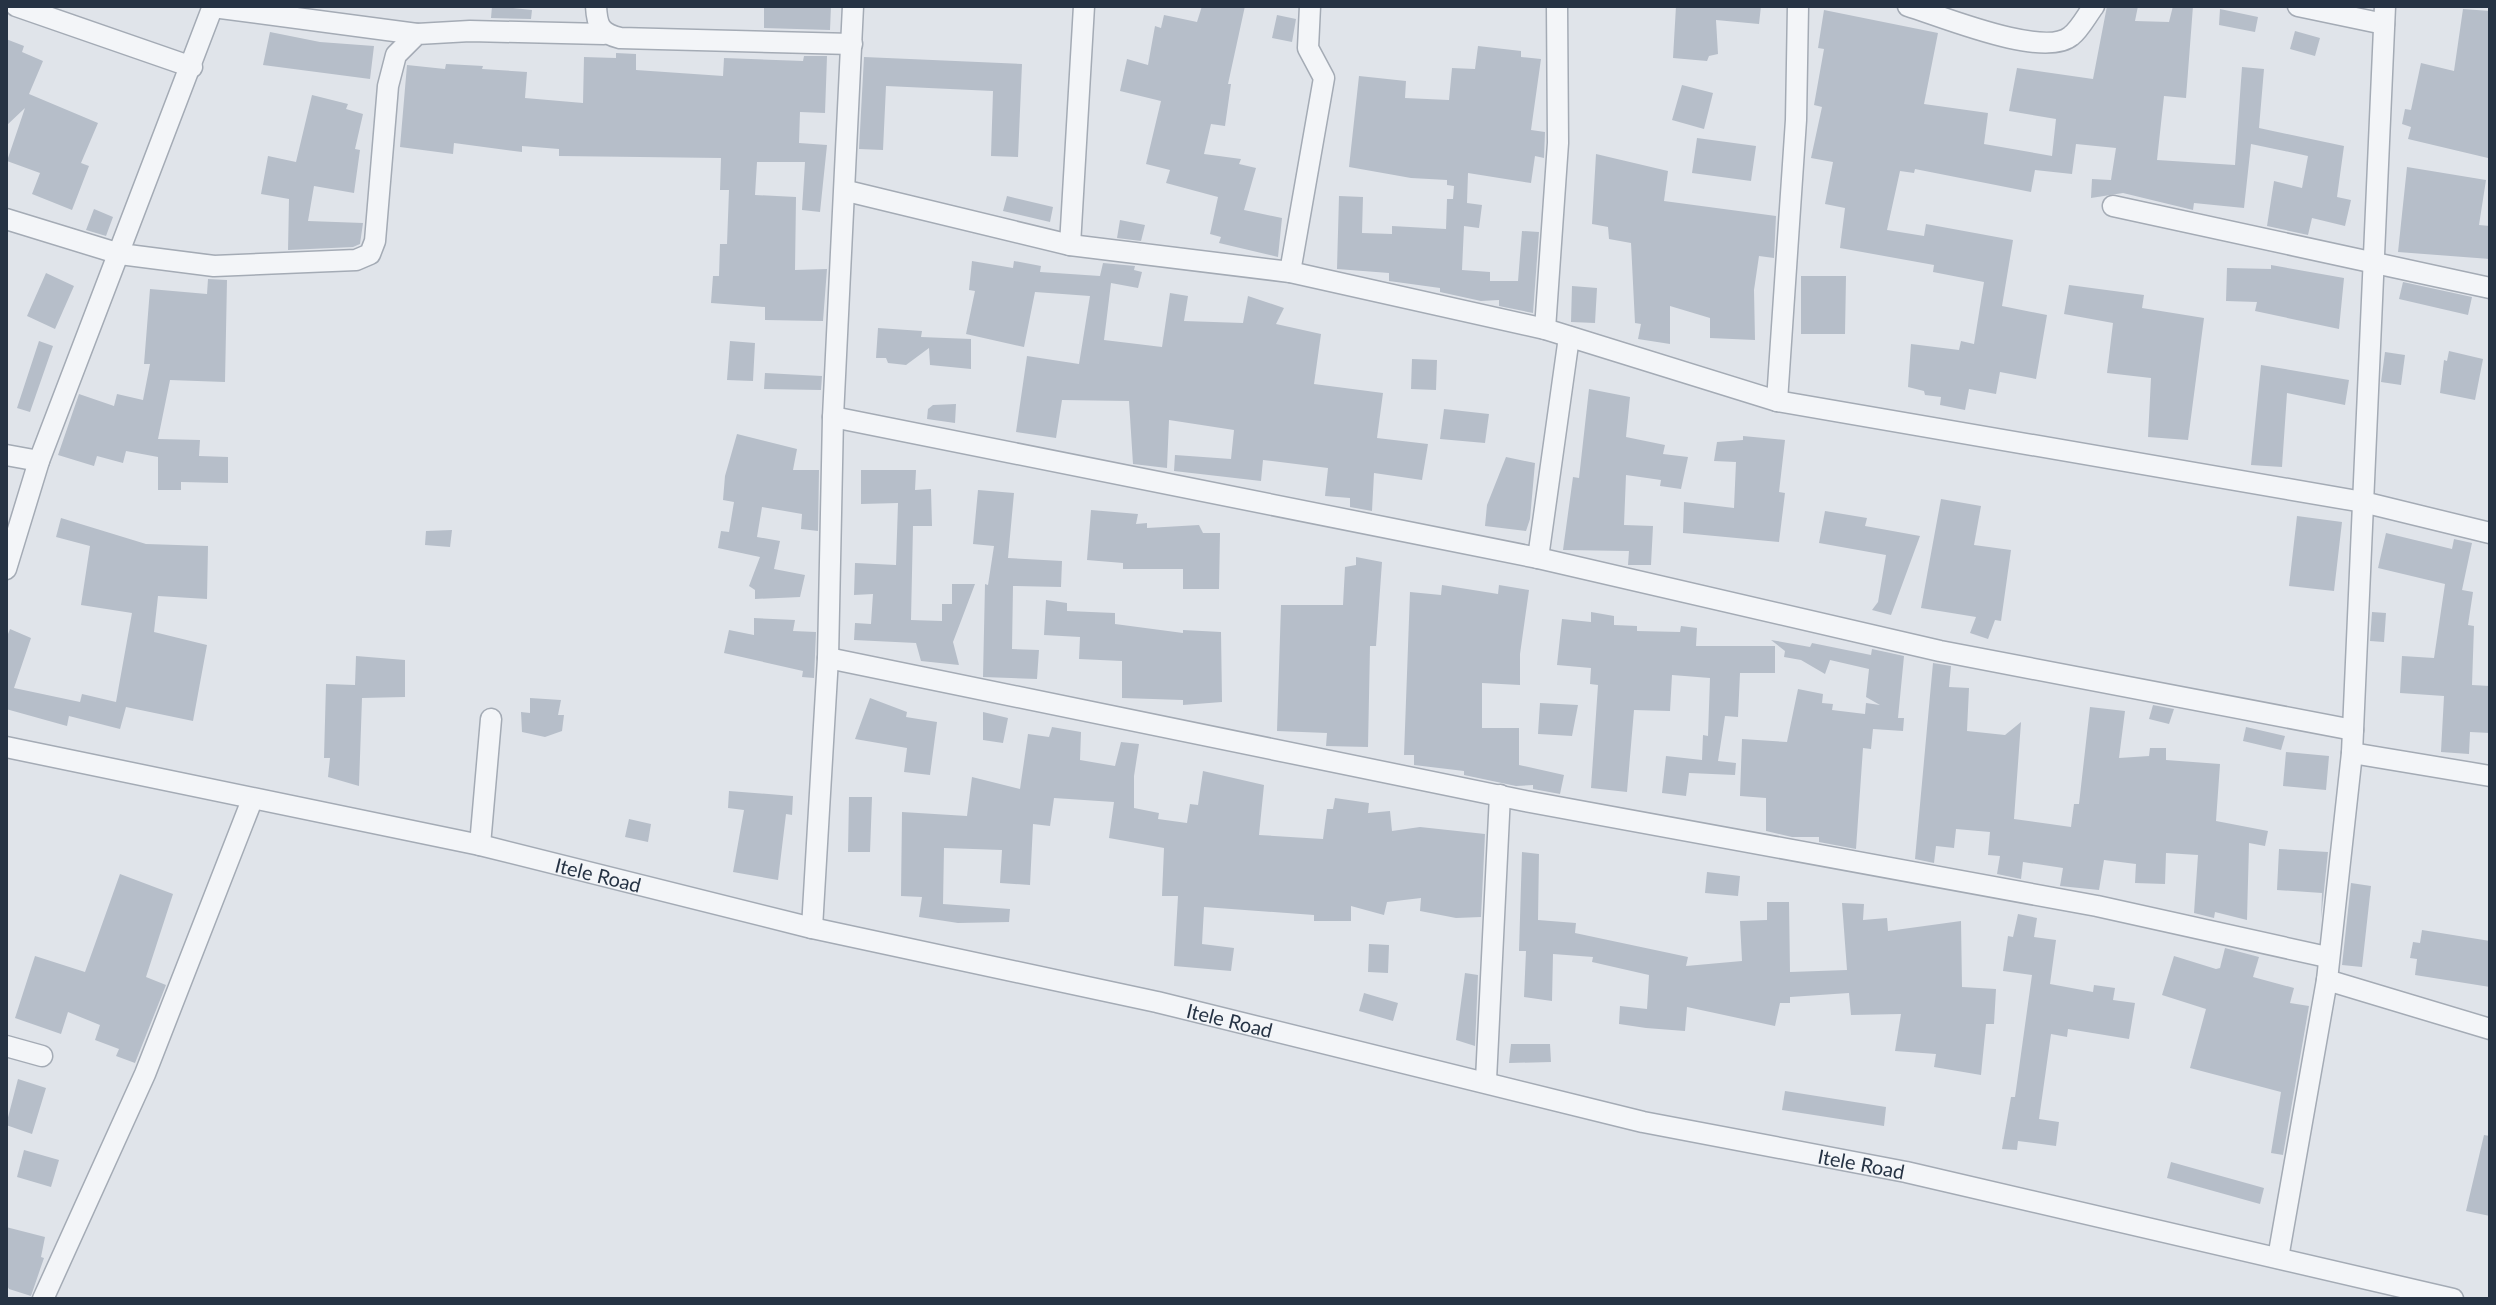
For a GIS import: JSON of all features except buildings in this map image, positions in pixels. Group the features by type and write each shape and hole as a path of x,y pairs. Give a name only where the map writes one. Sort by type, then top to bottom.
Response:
{"street":[{"path":"16,6 192,67"},
{"path":"6,569 39,461 213,6 417,34 470,31 604,34 620,38 852,44"},
{"path":"596,6 597,24 604,34"},
{"path":"812,928 828,658 833,417 847,191 853,6"},
{"path":"1070,245 1084,6"},
{"path":"1290,272 1324,78 1308,48 1310,6"},
{"path":"1545,329 1558,143 1557,6"},
{"path":"1777,401 1796,120 1798,6"},
{"path":"1908,6 2012,39 2055,44 2071,37 2094,6"},
{"path":"2278,1258 2327,980 2327,957 2352,753 2384,15 2298,6"},
{"path":"6,219 120,254 214,266 356,260 370,254 379,206 388,86 396,55 417,34"},
{"path":"847,191 1070,245 1290,272 1545,329 1777,401 2363,502 2490,533"},
{"path":"2113,206 2490,288"},
{"path":"1538,558 1569,337"},
{"path":"833,417 1538,558 1940,651 2353,730"},
{"path":"6,455 39,461"},
{"path":"828,658 1500,795 2097,906 2327,957"},
{"path":"480,845 491,719"},
{"name":"Itele Road","path":"6,747 480,845 812,928 1157,1002 1486,1080 1643,1122 1906,1172 2453,1299"},
{"path":"2352,753 2490,776"},
{"path":"1486,1080 1500,795"},
{"path":"43,1299 145,1074 252,800"},
{"path":"2327,980 2490,1029"},
{"path":"6,1046 42,1056"}]}
